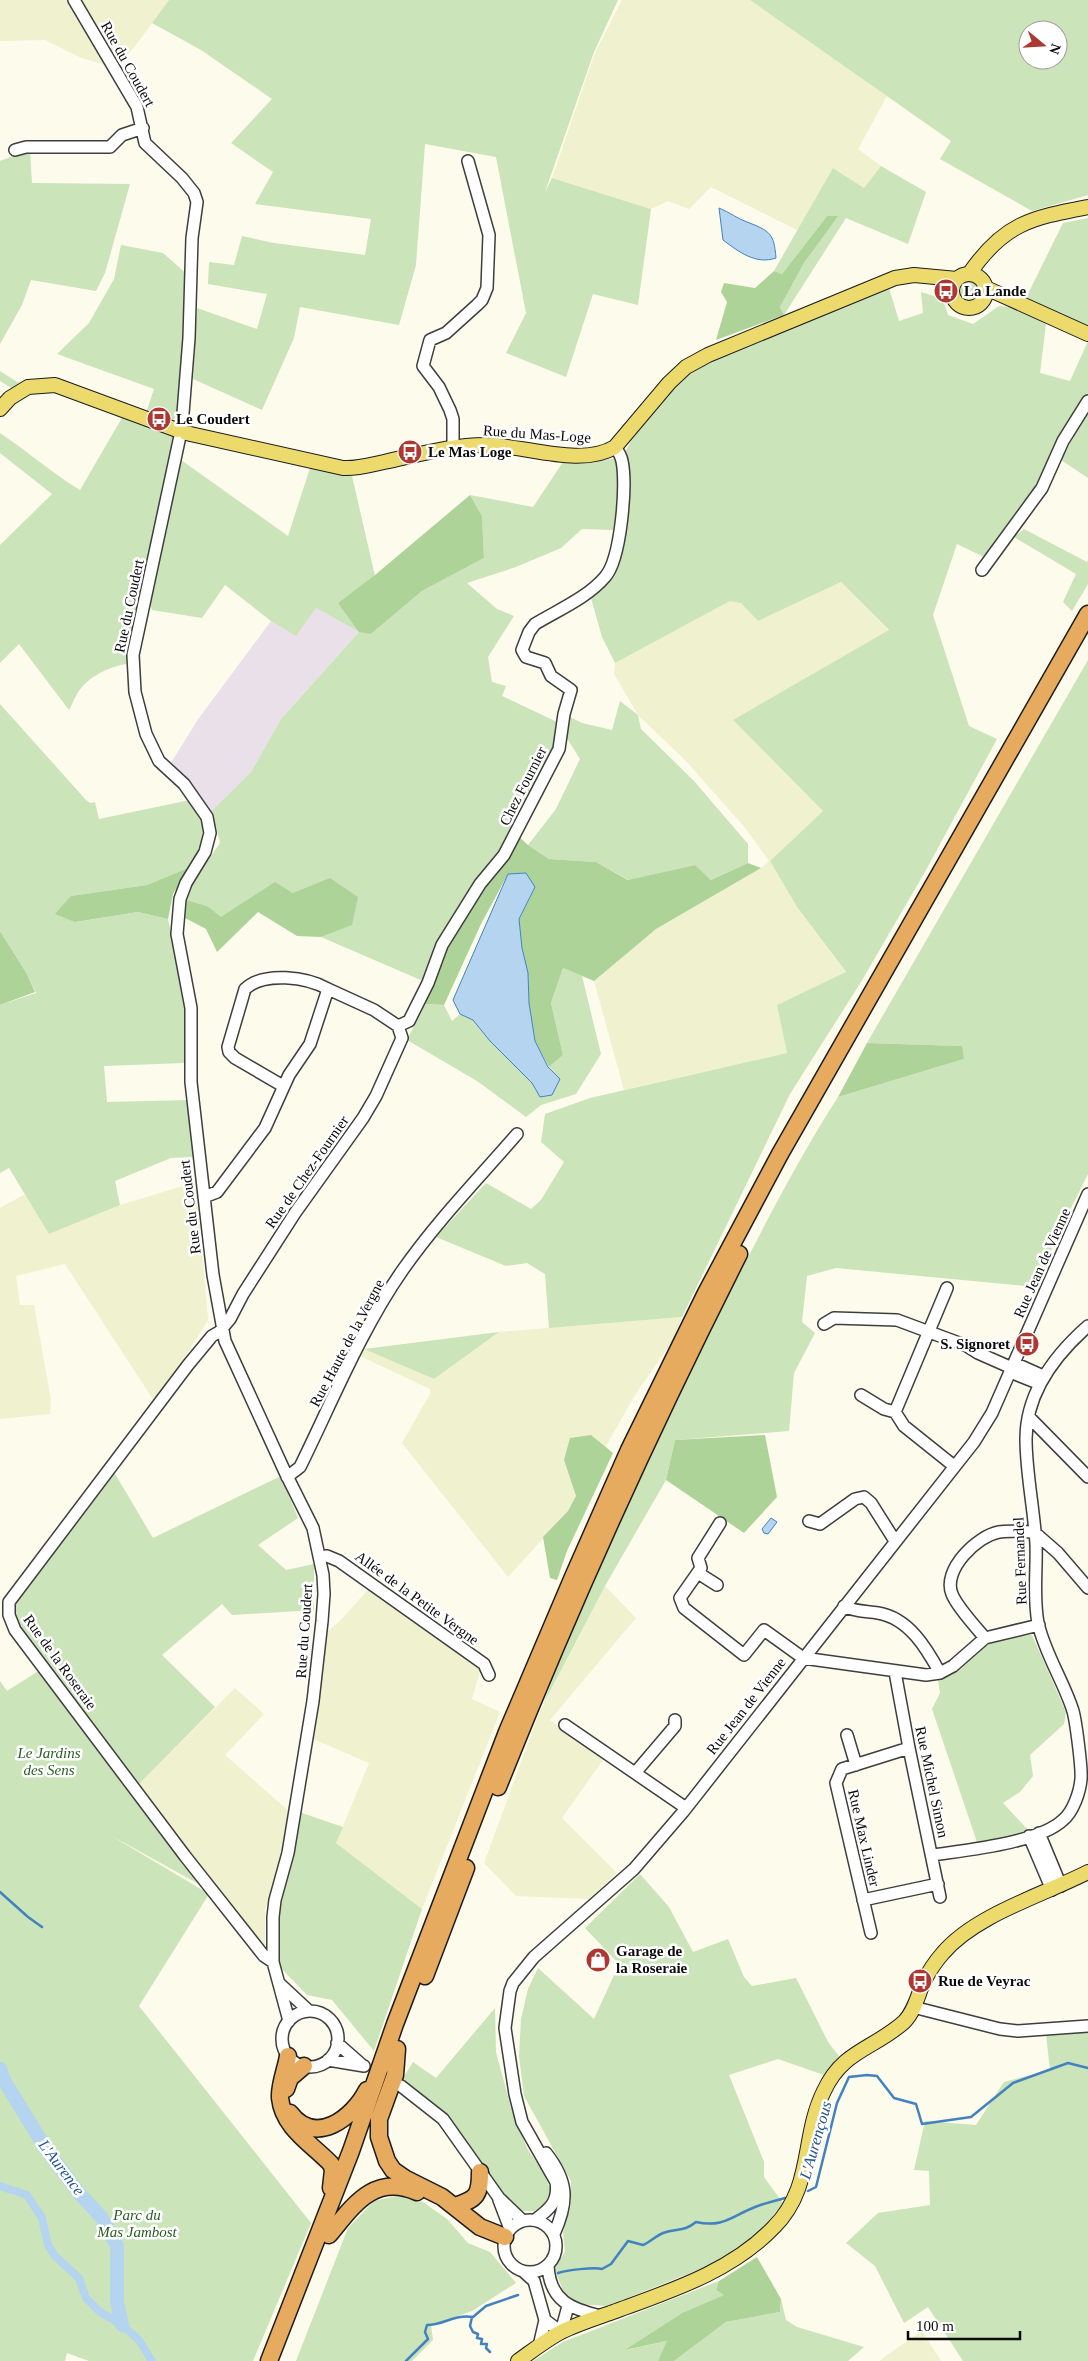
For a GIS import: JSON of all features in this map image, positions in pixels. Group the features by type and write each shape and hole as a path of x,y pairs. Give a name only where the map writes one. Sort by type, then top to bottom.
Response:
{"highway":[{"path":"280,2361 421,1955 507,1732 572,1577 629,1450 706,1293 780,1154 863,1004 1088,614"},
{"path":"269,2361 363,2149 397,2049 538,1686 640,1455 751,1231 837,1073 1088,636"},
{"path":"397,2049 395,2075 380,2119 379,2137 382,2152 393,2170 406,2180 442,2197 480,2227 506,2238"},
{"path":"288,2056 280,2098 284,2113 290,2124 331,2164 333,2170 332,2184 321,2215 324,2235"},
{"path":"304,2066 290,2078 285,2097 288,2109 294,2117 306,2126 324,2128 338,2123 359,2105 368,2088 378,2077"},
{"path":"455,2206 469,2202 477,2195 480,2185 480,2172"},
{"path":"324,2235 367,2193 385,2187 404,2186 447,2209 474,2233 506,2238"}],"main road":[{"path":"972,285 978,261 1002,236 1027,221 1088,207"},
{"path":"616,447 669,382 686,367 708,356 895,278 914,274 926,275 972,285 1088,334"},
{"name":"Rue du Mas-Loge","path":"0,409 10,398 28,387 55,384 181,431 343,468 353,468 453,448 484,445 559,454 593,455 616,447"},
{"path":"518,2361 562,2332 713,2272 745,2253 775,2227 794,2201 806,2168 812,2123 831,2077 851,2056 896,2029 909,2017 930,1971 943,1952 970,1928 1088,1872"}],"street":[{"name":"Rue du Coudert","path":"74,0 137,107 145,143 182,178 194,193 197,202 192,238 189,338 181,431 133,663 135,692 146,734 159,761 184,784 207,817 210,834 205,852 186,883 180,898 177,934 191,1008 191,1082 222,1329 225,1341 287,1477 313,1528 320,1557 324,1594 313,1701 290,1844 273,1917 273,1962 289,2021"},
{"path":"15,150 26,147 110,147 122,135 143,128"},
{"path":"453,448 453,419 450,410 439,387 423,366 430,340 446,333 477,305 482,300 487,288 488,235 468,161"},
{"path":"982,570 1042,488 1063,441 1088,401"},
{"name":"Chez Fournier","path":"398,1026 409,1021 428,983 442,945 480,884 504,856 559,749 570,690 551,676 546,663 526,657 522,650 529,632 535,624 592,590 606,576 616,556 623,494 622,460 616,447"},
{"path":"283,1086 235,1058 229,1052 228,1047 245,989 252,982 274,979 302,980 328,989 374,1010 398,1026"},
{"path":"204,1197 218,1192 265,1128 283,1086 310,1044 328,989"},
{"name":"Rue de Chez-Fournier","path":"222,1329 295,1213 376,1096 402,1038 398,1026"},
{"name":"Rue Haute de la Vergne","path":"287,1477 300,1467 372,1321 401,1272 427,1238 517,1134"},
{"name":"Rue Jean de Vienne","path":"535,2220 547,2211 556,2200 557,2191 556,2182 522,2122 515,2094 505,2028 506,2007 513,1983 534,1957 634,1870 686,1808 984,1428 1088,1194"},
{"path":"895,1412 947,1288"},
{"path":"824,1324 834,1318 897,1320 967,1346 978,1353 1042,1380"},
{"name":"Rue Fernandel","path":"933,1855 993,1846 1049,1830 1064,1819 1075,1801 1081,1779 1073,1712 1039,1625 1034,1594 1036,1545 1026,1438 1030,1417 1042,1380 1057,1356 1088,1326"},
{"name":"Rue de la Roseraie","path":"222,1329 212,1336 188,1365 9,1602 8,1615 15,1630 185,1856 264,1956 273,1962"},
{"path":"861,1396 884,1409 895,1412 904,1426 954,1466"},
{"path":"1030,1417 1088,1477"},
{"path":"809,1521 820,1524 855,1499 864,1497 871,1503 895,1541"},
{"path":"720,1523 698,1558 701,1568 680,1598 684,1608 744,1655 764,1630 803,1658 926,1675 940,1673 953,1666 984,1638 1039,1625"},
{"path":"984,1638 952,1595 950,1586 951,1576 969,1548 980,1540 999,1532 1034,1532 1058,1553 1088,1588"},
{"name":"Allée de la Petite Vergne","path":"320,1557 327,1556 339,1561 484,1664 489,1675"},
{"path":"698,1573 717,1585"},
{"path":"844,1606 851,1610 880,1613 896,1619 911,1630 926,1648 940,1673"},
{"name":"Rue Michel Simon","path":"895,1672 909,1748 933,1855 940,1898"},
{"path":"635,1773 674,1726 675,1720"},
{"path":"565,1725 686,1808"},
{"path":"846,1735 856,1765"},
{"name":"Rue Max Linder","path":"871,1933 836,1783 842,1769 909,1748"},
{"path":"1034,1835 1056,1888"},
{"name":"Rue Max Linder","path":"862,1900 938,1884"},
{"name":"Rue du Coudert","path":"280,1984 309,2011"},
{"path":"913,2008 926,2012 947,2014 1000,2029 1018,2031 1088,2026"},
{"path":"309,2011 324,2015 330,2020 337,2035 337,2043 328,2060 321,2064 304,2066 288,2056 284,2050 282,2035 289,2021 294,2016 309,2011"},
{"path":"328,2060 364,2066 337,2043"},
{"path":"401,2086 443,2119 499,2198 523,2221"},
{"path":"515,2094 540,2146 557,2167 564,2181 565,2200 560,2221 554,2234 556,2251 548,2266 541,2270 524,2272"},
{"path":"499,2198 510,2264 524,2272 534,2281 545,2320 539,2346"},
{"path":"506,2238 523,2221 535,2220 549,2228 554,2234"},
{"path":"548,2266 549,2276 555,2292 568,2306 601,2316"},
{"path":"545,2320 562,2332 568,2306"}],"shaded area":[{"path":"316,608 359,632 281,719 251,772 207,817 169,770 172,761 199,718 271,621 296,635"}],"green space":[{"path":"0,0 169,0 136,45 115,68 79,57 45,40 0,41"},
{"path":"169,0 618,0 594,52 545,192 552,178 651,209 638,305 593,294 566,377 506,353 526,313 496,157 425,144 416,265 399,325 300,307 294,338 262,410 193,379 197,308 257,329 267,294 208,284 209,262 234,265 242,236 274,243 365,255 371,219 255,204 273,172 231,143 272,99 201,50 152,23"},
{"path":"622,0 750,0 887,96 858,149 881,166 864,188 833,168 799,231 711,187 689,209 668,201 651,209 552,178 595,53"},
{"path":"750,0 1088,0 1088,195 1032,211 940,159 951,141"},
{"path":"30,151 32,183 130,184 105,273 96,291 31,280 22,305 0,344 0,161"},
{"path":"881,166 926,192 908,244 846,218 784,315 780,307 804,263 837,216 827,216 782,274 774,271 833,168 864,188"},
{"path":"827,216 838,216 804,263 780,307 784,315 716,340 727,302 721,292 724,283 755,288 774,271 782,274"},
{"path":"1088,218 1088,328 1025,300 1063,223"},
{"path":"121,245 163,253 188,275 178,414 173,420 146,413 154,389 57,354 89,323 114,279"},
{"path":"969,280 977,283 980,291 977,299 969,302 961,299 958,291 961,283"},
{"path":"889,288 899,321 923,313 921,292 943,299 948,315 973,324 999,306 1017,308 1046,324 1040,373 1070,381 1088,341 1088,393 1057,444 1030,498 984,557 957,544 933,615 969,726 997,739 926,870 861,982 790,1094 682,1317 549,1328 545,1274 527,1263 506,1266 436,1237 486,1183 531,1209 541,1200 564,1162 541,1142 545,1114 590,1098 787,1053 777,1005 846,972 797,907 770,861 823,811 733,720 889,630 841,582 758,621 741,603 730,601 615,663 602,637 591,598 606,576 616,556 622,460 630,442 674,386 693,369 764,338 772,337"},
{"path":"0,371 22,385 13,389 0,381"},
{"path":"1088,412 1088,478 1061,460"},
{"path":"123,416 173,437 133,663 108,669 93,677 80,689 69,710 19,644 0,663 0,545 52,494 0,453 0,433 80,490"},
{"path":"614,459 619,465 619,493 613,530 582,529 561,548 516,567 467,583 497,609 514,616 488,657 492,682 506,686 502,696 557,722 563,731 564,714 582,723 612,730 620,701 638,715 641,729 694,781 748,844 748,863 711,880 695,865 629,880 596,862 549,859 528,845 556,809 580,759 563,732 504,855 423,981 321,937 351,925 275,883 221,918 207,906 187,900 192,884 220,843 212,811 251,772 281,719 359,632 316,608 296,636 271,621 225,585 202,618 152,610 150,603 181,460 288,536 310,468 352,476 375,576 338,603 371,634 422,591 484,558 482,516 470,495 533,507 563,462"},
{"path":"470,495 482,516 484,558 422,591 371,634 359,632 338,603 375,575"},
{"path":"1024,529 1087,562 1088,560 1088,584 1072,611 1063,602 1076,574 1014,537"},
{"path":"841,582 889,631 733,720 823,811 770,861 797,907 846,973 777,1005 787,1053 624,1090 594,981 656,929 761,868 769,861 746,829 687,762 638,715 614,674 615,663 730,601 741,602 758,621"},
{"path":"1088,660 1088,1174 1058,1234 1036,1287 836,1268 807,1276 802,1322 815,1333 794,1373 789,1431 675,1440 666,1480 605,1586 543,1705 582,1605 625,1507 718,1316 775,1205 821,1123 838,1097 964,1059 961,1046 867,1043"},
{"path":"0,704 86,800 90,803 95,802 99,819 190,800 200,818 203,834 200,849 190,867 147,885 71,896 76,922 138,912 168,919 186,1004 184,1063 104,1066 107,1102 190,1100 195,1157 171,1158 115,1181 120,1205 49,1234 9,1168 0,1173 0,1005 36,993 27,974 0,931"},
{"path":"515,833 528,845 549,859 596,862 628,880 695,865 711,880 748,863 761,868 656,929 594,981 563,968 551,1003 563,1055 549,1067 535,1041 529,1003 528,973 522,948 519,919 535,887 526,873 508,874 481,924 444,1005 425,1004 433,986 428,983 442,945"},
{"path":"190,867 173,894 168,919 138,912 75,922 55,914 71,896 147,885"},
{"path":"330,878 358,897 352,925 321,937 297,936 258,912 217,952 206,929 185,918 187,900 207,906 221,917 275,882 293,893"},
{"path":"0,931 27,974 35,992 0,1005"},
{"path":"563,968 582,976 601,1054 576,1094 541,1105 526,1117 477,1081 407,1040 425,1004 444,1005 452,1021 460,1014 473,1020 490,1041 532,1083 540,1097 560,1079 549,1067 563,1055 551,1003"},
{"path":"867,1043 962,1046 964,1059 838,1097"},
{"path":"196,1182 208,1320 156,1404 65,1264 16,1276 20,1305 34,1305 51,1400 50,1414 0,1419 0,1208 25,1194 49,1234 120,1205"},
{"path":"682,1317 673,1340 635,1395 606,1446 564,1460 576,1496 568,1511 508,1577 402,1443 430,1394 430,1389 360,1356 364,1349 434,1379 499,1332"},
{"path":"499,1332 434,1379 364,1349"},
{"path":"591,1435 613,1453 567,1551 557,1580 550,1578 543,1537 568,1511 576,1496 564,1460 570,1438"},
{"path":"765,1435 777,1497 744,1533 666,1480 675,1440"},
{"path":"114,1472 153,1538 281,1476 298,1518 258,1545 286,1570 314,1564 314,1610 232,1615 222,1604 162,1655 215,1707 137,1786 15,1622 15,1602"},
{"path":"372,1585 481,1668 472,1699 500,1712 422,1909 336,1843 369,1763 313,1739 327,1632 341,1620"},
{"path":"605,1586 636,1618 550,1720 603,1760 562,1818 617,1873 589,1899 516,1896 484,1863 538,1716"},
{"path":"1032,1635 1066,1712 1064,1724 1030,1755 1033,1776 1020,1792 1003,1803 1029,1831 977,1842 932,1709 940,1693 938,1680 961,1669 990,1643 1016,1636"},
{"name":"Parc du Mas Jambost","path":"40,1670 213,1892 110,1835 209,1894 139,2006 311,2223 253,2361 89,2361 67,2353 65,2361 0,2361 0,1681 7,1691"},
{"path":"235,1688 264,1714 225,1755 290,1812 281,1861 265,1910 265,1951 137,1786"},
{"path":"299,1812 343,1827 336,1843 422,1909 374,2051 332,2000 307,1995 280,1967 278,1924 280,1902 293,1859"},
{"path":"640,1874 669,1907 693,1952 728,1939 744,1977 752,1986 796,1978 828,2042 839,2056 824,2075 778,2059 729,2075 764,2162 764,2177 783,2203 759,2233 713,2264 607,2306 578,2304 565,2295 554,2268 565,2252 563,2232 571,2205 571,2181 524,2096 519,2056 521,2019 528,1989 538,1968 594,2019 619,1964 585,1928"},
{"path":"495,2008 496,2052 511,2108 527,2148 544,2174 551,2191 544,2204 535,2211 522,2211 507,2198 445,2113 401,2081 413,2062 436,2078"},
{"path":"1045,2026 1088,2031 1088,2361 963,2361 928,2307 904,2323 875,2266 846,2243 878,2213 930,2205 929,2171 914,2170 925,2121 976,2125 1004,2082 1050,2070"},
{"path":"402,2195 423,2202 447,2219 468,2243 490,2252 516,2283 472,2311 431,2325 433,2340 412,2361 296,2361 348,2228 374,2201"},
{"path":"757,2257 781,2299 780,2312 726,2322 674,2361 658,2361 667,2341 625,2350 682,2313 724,2295 716,2290 719,2281"},
{"path":"719,2281 716,2290 725,2295 682,2313 626,2350 668,2341 658,2361 533,2361 563,2342"},
{"path":"781,2299 786,2320 797,2327 864,2347 848,2361 674,2361 726,2322 780,2312"},
{"path":"922,2331 941,2361 880,2361 884,2357"}],"water":[{"path":"719,208 766,231 774,243 776,258 769,260 755,259 723,240"},
{"path":"526,873 535,887 519,919 522,948 528,973 529,1003 535,1041 548,1067 560,1079 552,1095 540,1097 532,1083 490,1041 473,1020 460,1014 453,1000 508,874"},
{"path":"771,1518 777,1522 768,1534 764,1533 762,1529"}],"waterway":[{"path":"0,1892 42,1927"},
{"name":"L'Aurençous","path":"808,2191 816,2187 837,2103 849,2077 877,2076 894,2098 916,2104 922,2124 971,2117 1013,2083 1068,2063 1088,2068"},
{"name":"L'Aurence","path":"0,2069 5,2082 46,2149 79,2193 102,2218 117,2246 117,2302 122,2325"},
{"name":"L'Aurence","path":"0,2186 27,2195 42,2218 48,2245 55,2256 79,2278 86,2298 99,2311 122,2325 139,2340 152,2361"},
{"name":"L'Aurençous","path":"558,2273 580,2269 602,2269 611,2264 628,2241 643,2245 663,2233 684,2229 696,2222 720,2222 747,2210 785,2198"},
{"path":"406,2361 428,2339 425,2332 427,2325 460,2317 473,2317 486,2306 518,2295"},
{"path":"472,2317 470,2326 473,2332 478,2334 477,2338 482,2339 481,2344 487,2344 486,2348 490,2352"}],"place":[{"name":"La Lande","path":"946,291"},
{"name":"Le Coudert","path":"159,419"},
{"name":"Le Mas Loge","path":"410,452"},
{"name":"S. Signoret","path":"1027,1344"},
{"name":"Garage de la Roseraie","path":"598,1960"},
{"name":"Rue de Veyrac","path":"920,1981"}],"park label":[{"name":"Le Jardins des Sens","path":"49,1762"}]}
